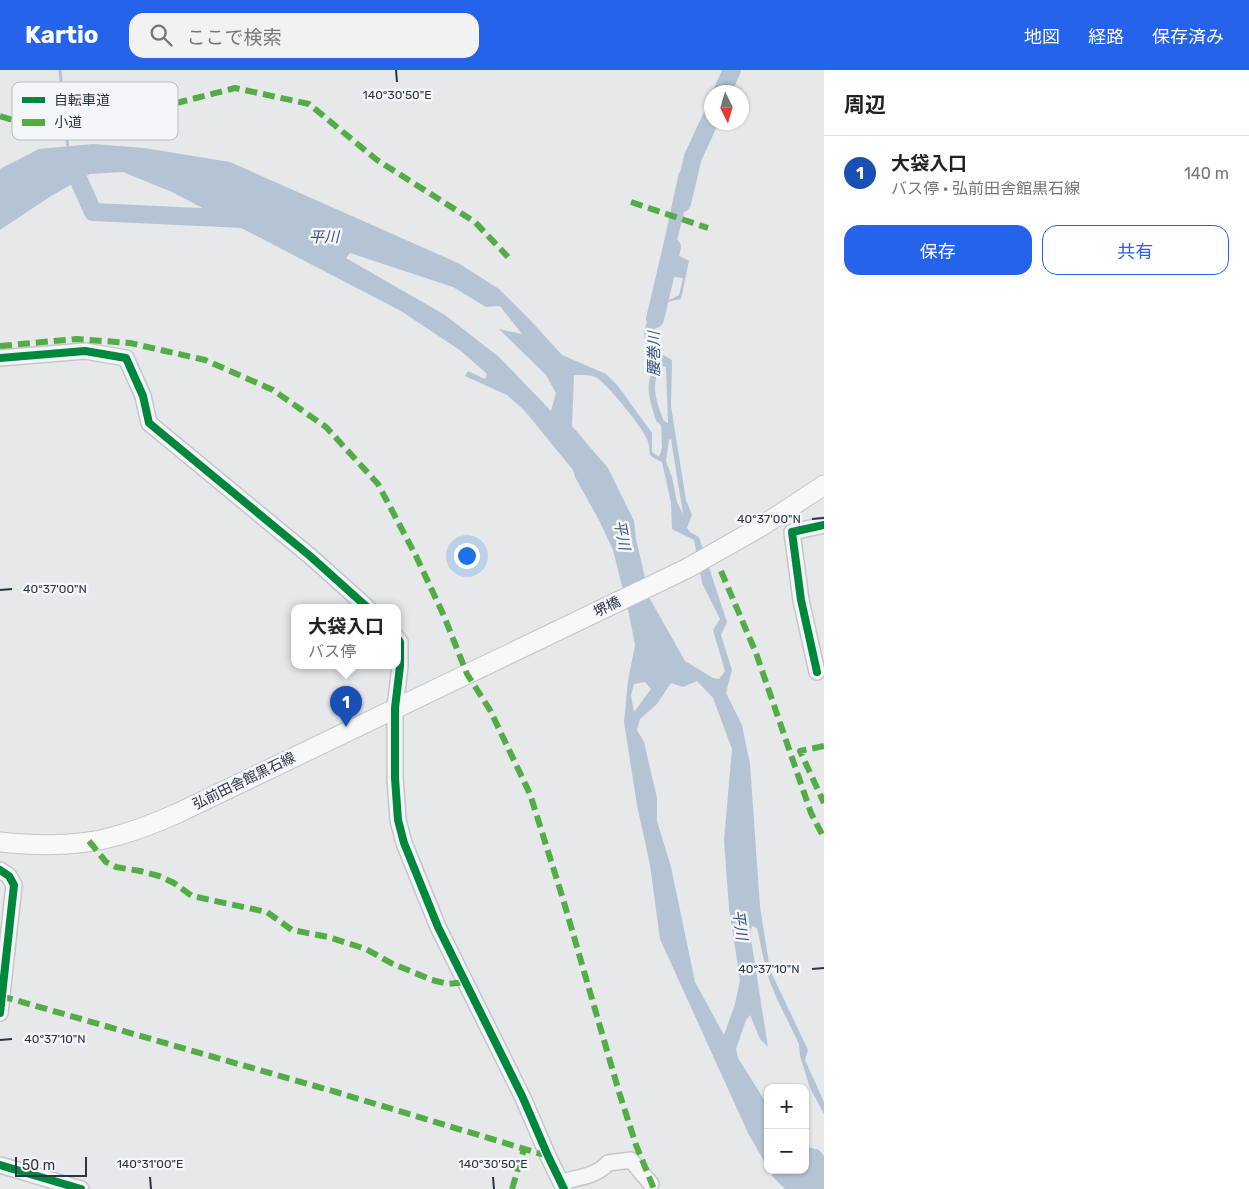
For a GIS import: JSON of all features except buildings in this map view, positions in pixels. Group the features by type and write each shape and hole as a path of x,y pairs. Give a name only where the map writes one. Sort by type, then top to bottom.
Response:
{"main road":[{"name":"堺橋","path":"476,670 686,569 788,510 824,485"},
{"name":"弘前田舎館黒石線","path":"0,842 29,845 71,844 114,837 142,828 178,813 476,670"}],"street":[{"path":"0,358 85,351 126,358 143,396 149,423 310,556 364,604"},
{"path":"817,672 801,600 792,532 824,525"},
{"path":"400,669 395,708 396,795 398,820 404,843 438,928 523,1098 548,1156 563,1186 603,1169 608,1163 631,1160 651,1184"},
{"path":"0,870 9,876 14,885 0,1013"},
{"path":"0,1165 80,1189"}],"water":[{"path":"93,144 144,148 230,162 458,263 499,289 562,355 606,374 618,386 652,433 652,452 659,457 662,448 661,425 656,421 649,396 650,376 653,370 644,335 679,172 695,185 688,196 674,253 689,261 681,299 662,303 654,334 658,352 672,360 671,406 686,500 692,515 687,528 699,537 727,622 721,635 732,670 726,693 742,725 750,764 760,907 770,970 808,1050 805,1060 824,1102 824,1114 810,1088 800,1056 799,1044 767,974 757,928 752,926 750,933 768,1047 760,1039 750,1015 746,1020 736,1049 738,1058 764,1100 764,1161 748,1133 660,939 650,865 637,805 624,722 628,681 635,645 613,550 573,470 524,410 507,395 465,376 468,371 485,379 487,374 461,351 401,311 172,192 123,172 90,174 51,196 0,230 0,169 39,149","holes":["350,253 453,287 486,307 500,306 522,334 499,329 546,375 556,393 551,411 499,357 445,315 346,258","670,269 675,277 683,278 679,295 672,299 663,300 658,293 663,272","662,366 666,367 668,423 664,421 657,401 655,386","574,375 586,375 597,378 609,389 639,425 649,444 650,455 662,462 671,503 672,529 694,540 702,583 720,619 713,630 725,671 719,679 713,678 685,661 650,599 636,539 634,521 608,468 572,426","671,439 683,514 677,502 672,477 666,461 669,440","697,681 713,698 732,749 724,840 729,908 740,980 735,1004 724,1035 695,982 671,867 657,821 657,798 644,742 637,730 640,719 657,704 671,683 683,687","645,682 651,689 634,712 631,696 634,684"]},
{"path":"809,1147 819,1150 824,1156 824,1189 785,1189 771,1174 809,1174"}],"waterway":[{"path":"60,70 61,82"},
{"name":"腰巻川","path":"725,85 732,70"},
{"name":"腰巻川","path":"682,203 693,157 706,130"},
{"path":"67,140 68,149"},
{"name":"平川","path":"69,158 93,212 243,219"},
{"name":"腰巻川","path":"655,319 672,247"}],"marked path":[{"path":"178,103 235,88 309,104 377,160 475,222 508,257"},
{"path":"0,116 12,120"},
{"path":"631,202 708,228"},
{"path":"0,346 76,339 130,343 205,360 273,390 326,427 378,484 416,556 444,616 467,674 490,710 530,794 563,899 619,1092 636,1145 654,1189"},
{"path":"721,571 756,653 811,813 824,838"},
{"path":"824,746 800,751 824,803"},
{"path":"89,841 106,862 116,867 159,876 174,883 192,896 267,912 292,930 328,937 366,949 391,963 432,980 448,984 466,982"},
{"path":"1,996 336,1092 548,1156"},
{"path":"512,1189 524,1149"}],"cycle path":[{"path":"0,358 85,351 126,358 143,396 149,423 310,556 364,604"},
{"path":"817,672 801,600 792,532 824,525"},
{"path":"400,669 395,708 395,778 398,820 404,843 438,927 523,1098 564,1189"},
{"path":"0,870 9,876 14,885 0,1013"},
{"path":"0,1165 81,1189"}],"place":[{"name":"大袋入口","path":"346,727"}]}
